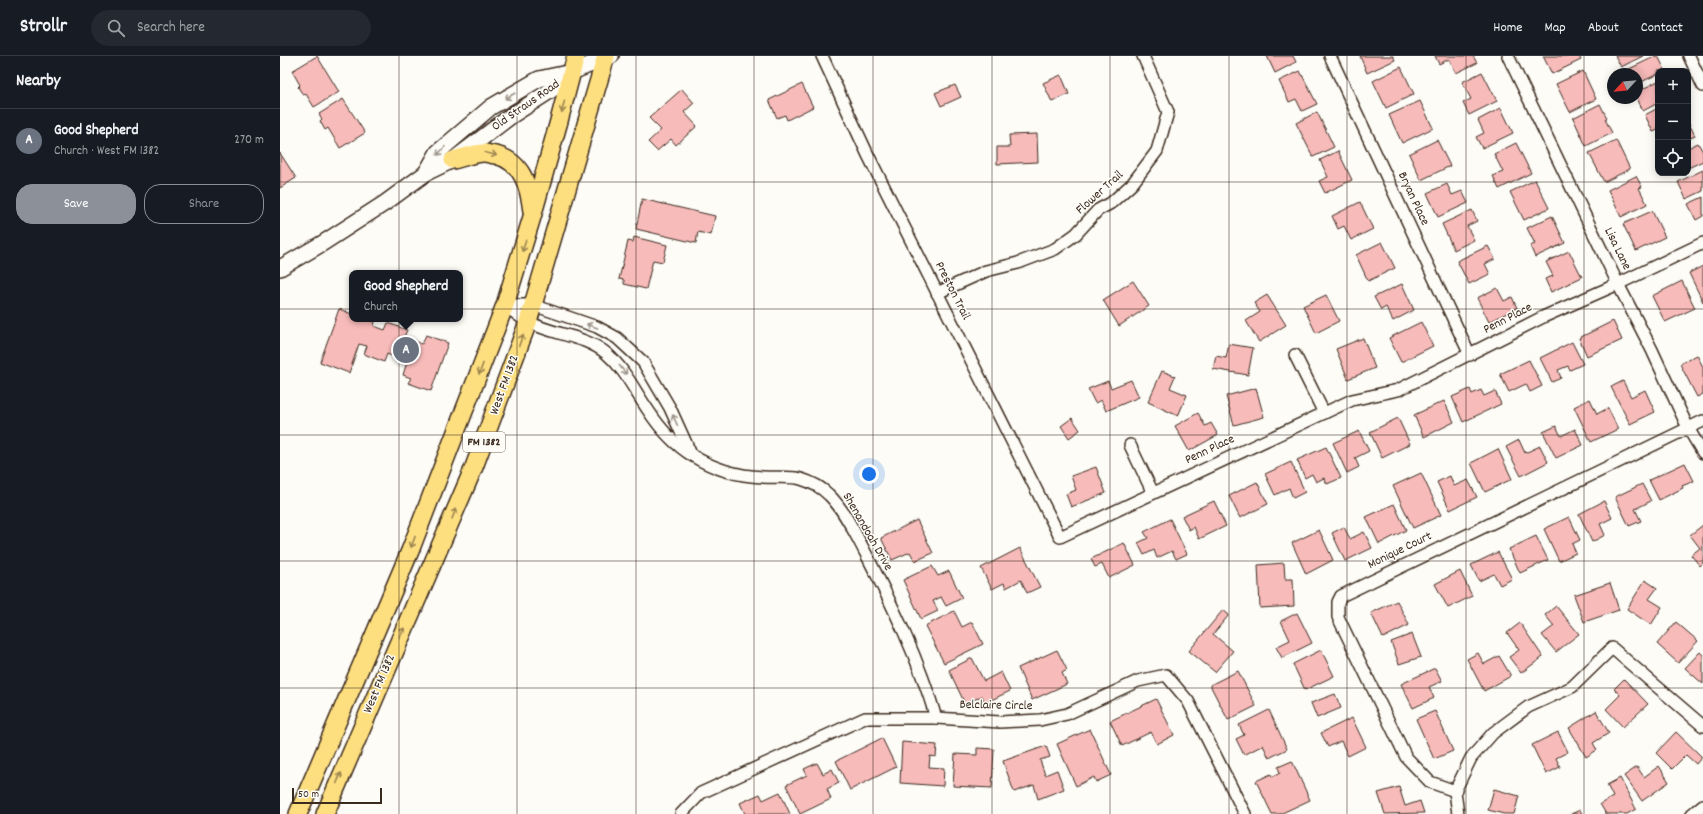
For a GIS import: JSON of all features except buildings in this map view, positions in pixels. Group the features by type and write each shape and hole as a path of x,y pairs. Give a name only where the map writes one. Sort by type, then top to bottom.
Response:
{"main road":[{"name":"West FM 1382","path":"325,814 342,770 474,467 528,322 607,57"},
{"name":"West FM 1382","path":"298,814 410,551 505,305 532,217 574,64"},
{"path":"454,160 484,153 502,157 515,165 524,175 529,190 532,217"}],"street":[{"name":"Preston Trail","path":"822,56 868,155 1060,537"},
{"name":"Flower Trail","path":"937,293 986,271 1018,263 1055,249 1076,234 1098,210 1110,203 1132,184 1157,152 1168,112 1143,56"},
{"name":"Bryan Place","path":"1330,56 1470,354"},
{"name":"Lisa Lane","path":"1508,56 1618,284 1652,350 1688,428 1703,453"},
{"path":"1689,56 1703,86"},
{"path":"574,64 607,57"},
{"name":"Old Straus Road","path":"280,268 323,243 385,203 426,174 454,160 511,116 550,91 574,64"},
{"name":"Old Straus Road","path":"426,174 438,152 491,107 539,79 574,64"},
{"name":"Penn Place","path":"1060,537 1352,400 1398,390 1543,317 1618,284 1703,243"},
{"path":"505,305 533,305 597,327 617,338 643,362 657,384 692,456"},
{"name":"Shenandoah Drive","path":"505,305 528,322 585,341 616,361 627,375 658,424 692,456 714,467 738,474 801,479 819,486 830,496 849,522 889,598 926,683 936,718"},
{"path":"1295,355 1324,413"},
{"path":"1688,428 1703,421"},
{"name":"Monique Court","path":"1455,791 1430,782 1406,758 1338,617 1338,602 1341,596 1688,428"},
{"path":"1130,445 1153,493"},
{"path":"1458,814 1455,791 1470,758 1494,733 1528,707 1572,687 1612,648 1703,726"},
{"name":"Belclaire Circle","path":"681,814 702,793 865,718 936,718 1000,722 1040,720 1067,714 1138,681 1166,675 1188,701 1245,814"},
{"path":"1692,814 1703,805"}],"place":[{"name":"Good Shepherd","path":"406,350"}]}
